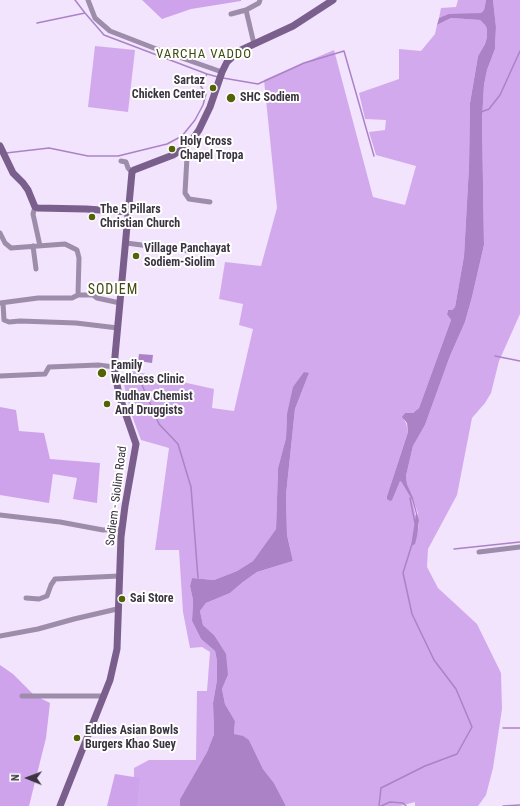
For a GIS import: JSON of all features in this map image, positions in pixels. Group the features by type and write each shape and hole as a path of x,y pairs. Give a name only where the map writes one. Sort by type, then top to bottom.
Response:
{"main road":[{"path":"132,172 174,155 192,140 199,130 210,107 227,62 239,51 293,26 333,0"},
{"path":"2,151 13,173 28,190 35,207 129,212"},
{"name":"Sodiem - Siolim Road","path":"60,806 110,680 117,649 117,609 122,529 136,444 119,395 114,367 132,172"}],"street":[{"path":"88,0 95,18 110,31 221,75"},
{"path":"231,14 246,10 259,3 260,0"},
{"path":"246,10 254,44"},
{"path":"183,149 187,156 185,193 189,199 210,202"},
{"path":"121,161 126,162 128,168 132,172"},
{"path":"35,207 33,214 40,246"},
{"path":"0,233 5,242 11,248 65,244 77,250 79,258 78,295"},
{"path":"126,243 189,251"},
{"path":"34,246 36,269"},
{"path":"118,328 76,323 20,320 9,322 4,320 1,303 21,299 72,298 78,295 93,295 97,298 120,303"},
{"path":"0,376 45,374 49,367 98,364 114,367"},
{"path":"0,515 60,522 102,530 122,529"},
{"path":"478,552 520,547"},
{"path":"26,598 39,599 47,596 51,584 55,579 119,576"},
{"path":"0,636 38,629 117,609"},
{"path":"22,696 103,696"}],"shaded area":[{"path":"142,0 241,1 191,9 162,19"},
{"path":"458,0 486,0 484,10 481,13 439,18 441,8 456,7"},
{"path":"486,0 493,0 496,27 495,49 487,70 484,85 482,120 484,245 465,322 450,356 425,425 413,446 406,476 407,484 413,498 419,520 415,544 411,546 416,514 412,500 400,481 392,500 390,501 387,499 387,496 408,432 407,423 402,417 405,413 413,413 419,408 451,320 447,314 448,310 452,310 455,307 464,256 469,166 470,103 478,56 487,37 487,29 480,20 451,18 437,25 439,18 449,14 481,13 484,10"},
{"path":"493,0 520,0 520,314 499,361 491,393 485,403 472,418 457,495 428,549 427,567 438,588 477,624 501,673 502,709 493,768 486,795 478,806 415,806 415,802 400,806 286,806 274,783 263,769 249,740 234,734 235,721 225,704 222,689 228,675 214,635 203,625 200,611 206,603 230,593 257,572 293,561 287,535 286,495 295,409 309,373 287,414 286,438 278,468 276,529 253,561 237,571 214,580 192,578 190,586 193,600 192,621 201,639 215,651 217,661 217,680 213,703 214,734 207,752 180,799 180,806 134,806 134,768 149,760 196,760 197,691 207,691 210,652 202,647 190,648 183,612 179,550 155,550 169,448 141,440 131,413 123,381 128,370 214,389 212,408 234,411 253,329 239,325 243,304 219,299 225,262 261,266 277,208 264,80 334,50 373,197 405,205 416,166 376,155 369,132 385,130 386,120 365,119 359,93 399,79 399,49 421,51 435,34 437,25 451,18 480,20 487,29 487,37 478,56 470,103 469,166 464,256 455,307 452,310 448,310 447,313 451,320 419,408 413,413 405,413 404,420 408,432 387,496 388,499 400,481 412,500 419,529 418,513 407,484 406,476 413,446 425,425 450,356 465,322 484,245 482,120 484,85 487,70 495,49 496,27"},
{"path":"95,46 135,50 128,112 88,107"},
{"path":"139,354 153,355 152,363 138,361"},
{"path":"304,372 309,373 295,409 286,495 287,535 293,561 257,572 230,593 206,603 200,611 203,625 214,635 226,654 228,675 222,689 225,704 235,721 234,734 243,736 249,740 263,769 274,783 286,806 180,806 180,799 207,752 214,734 213,703 217,680 217,661 215,651 201,639 192,621 193,600 190,586 192,578 214,580 237,571 253,561 276,529 278,468 286,438 287,414 293,387"},
{"path":"0,407 16,410 19,431 44,433 50,459 100,463 97,503 73,499 77,478 53,474 49,503 0,495"},
{"path":"0,665 13,674 34,695 50,703 46,738 29,806 0,806"},
{"path":"115,774 140,778 137,806 107,806"}],"waterway":[{"path":"75,0 104,35 218,77"},
{"path":"37,23 85,13"},
{"path":"223,78 258,84 304,63 344,51 374,156"},
{"path":"481,112 489,109 500,95 520,51"},
{"path":"6,153 49,148 88,156 118,156 167,144 182,136 195,120 203,105 206,94 200,85 207,74"},
{"path":"495,356 520,361"},
{"path":"141,360 139,371 142,385 159,424 178,444 191,487 198,578"},
{"path":"410,498 415,523"},
{"path":"454,549 520,542"},
{"path":"379,806 381,788 425,766 457,754 472,727 456,689 434,660 412,614 403,573 412,544"},
{"path":"503,728 520,728"},
{"path":"381,806 390,802 403,803 406,806"},
{"path":"503,806 520,805"}],"place":[{"name":"Sartaz Chicken Center","path":"213,88"},
{"name":"SHC Sodiem","path":"231,98"},
{"name":"Holy Cross Chapel Tropa","path":"172,149"},
{"name":"The 5 Pillars Christian Church","path":"92,217"},
{"name":"Village Panchayat Sodiem-Siolim","path":"136,256"},
{"name":"Family Wellness Clinic","path":"102,373"},
{"name":"Rudhav Chemist And Druggists","path":"107,404"},
{"name":"Sai Store","path":"122,599"},
{"name":"Eddies Asian Bowls Burgers Khao Suey","path":"77,738"}],"district":[{"name":"VARCHA VADDO","path":"204,55"},
{"name":"SODIEM","path":"113,290"}]}
